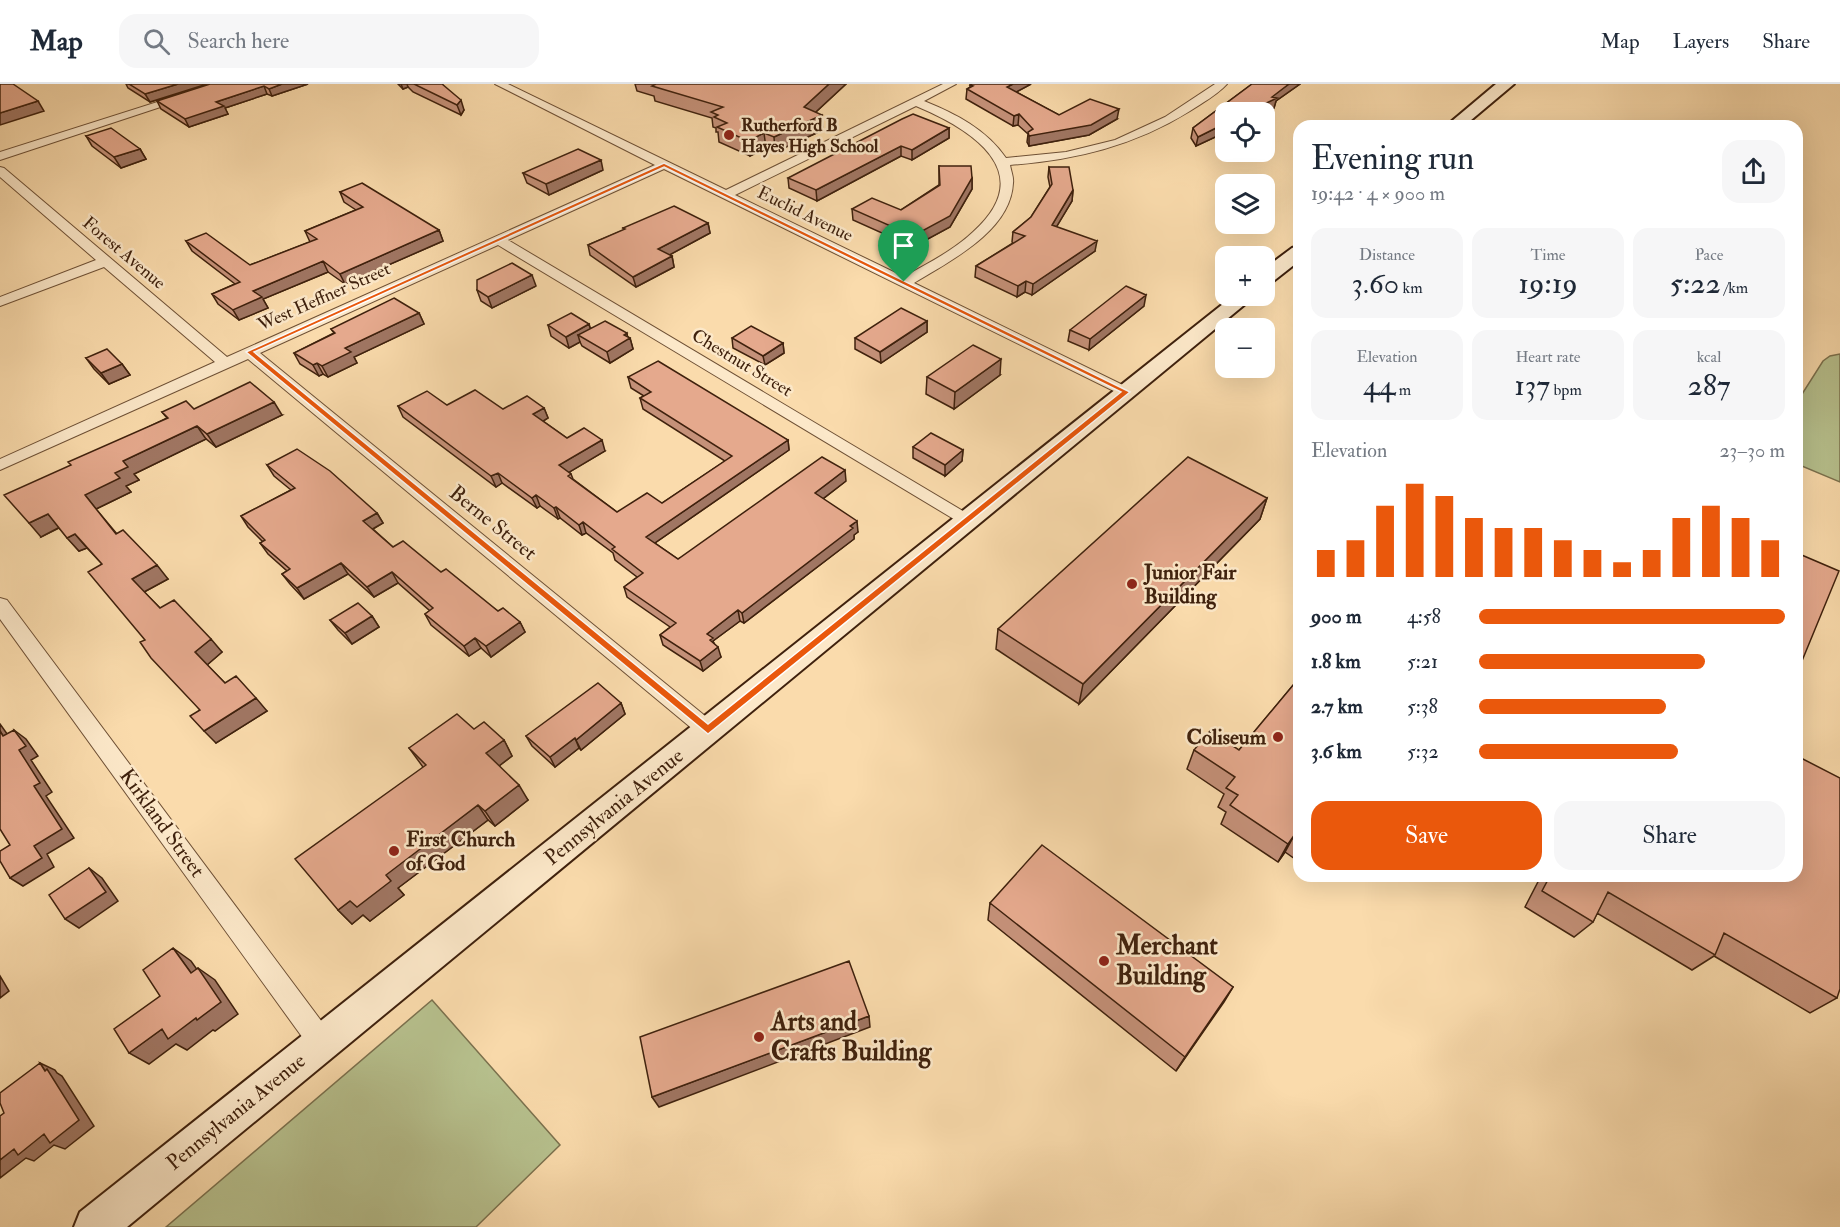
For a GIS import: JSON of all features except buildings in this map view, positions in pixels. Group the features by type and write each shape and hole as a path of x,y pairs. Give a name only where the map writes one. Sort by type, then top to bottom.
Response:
{"street":[{"path":"0,156 225,84"},
{"name":"Euclid Avenue","path":"500,84 1126,392"},
{"path":"726,195 951,84"},
{"path":"1003,162 1060,158 1126,142 1158,126 1222,84"},
{"path":"1461,120 1506,84"},
{"path":"904,282 968,243 988,225 1001,207 1006,192 1003,162 990,143 965,123 916,102"},
{"name":"West Heffner Street","path":"0,465 664,165"},
{"name":"Forest Avenue","path":"0,171 225,363"},
{"name":"Chestnut Street","path":"497,239 967,521"},
{"path":"1275,271 1293,257"},
{"path":"0,302 106,261"},
{"name":"Pennsylvania Avenue","path":"95,1227 1233,306"},
{"name":"Berne Street","path":"249,352 708,730"},
{"name":"Kirkland Street","path":"0,605 322,1043"}],"green space":[{"path":"1840,354 1840,482 1803,467 1803,393 1823,361 1830,356"},
{"path":"432,1000 560,1145 476,1227 166,1227"}],"place":[{"name":"Rutherford B Hayes High School","path":"729,135"},
{"name":"Junior Fair Building","path":"1132,584"},
{"name":"Coliseum","path":"1278,737"},
{"name":"First Church of God","path":"394,851"},
{"name":"Merchant Building","path":"1104,961"},
{"name":"Arts and Crafts Building","path":"759,1037"}],"route":[{"path":"664,165 904,282 1126,392 708,730 249,352 664,165"}]}
